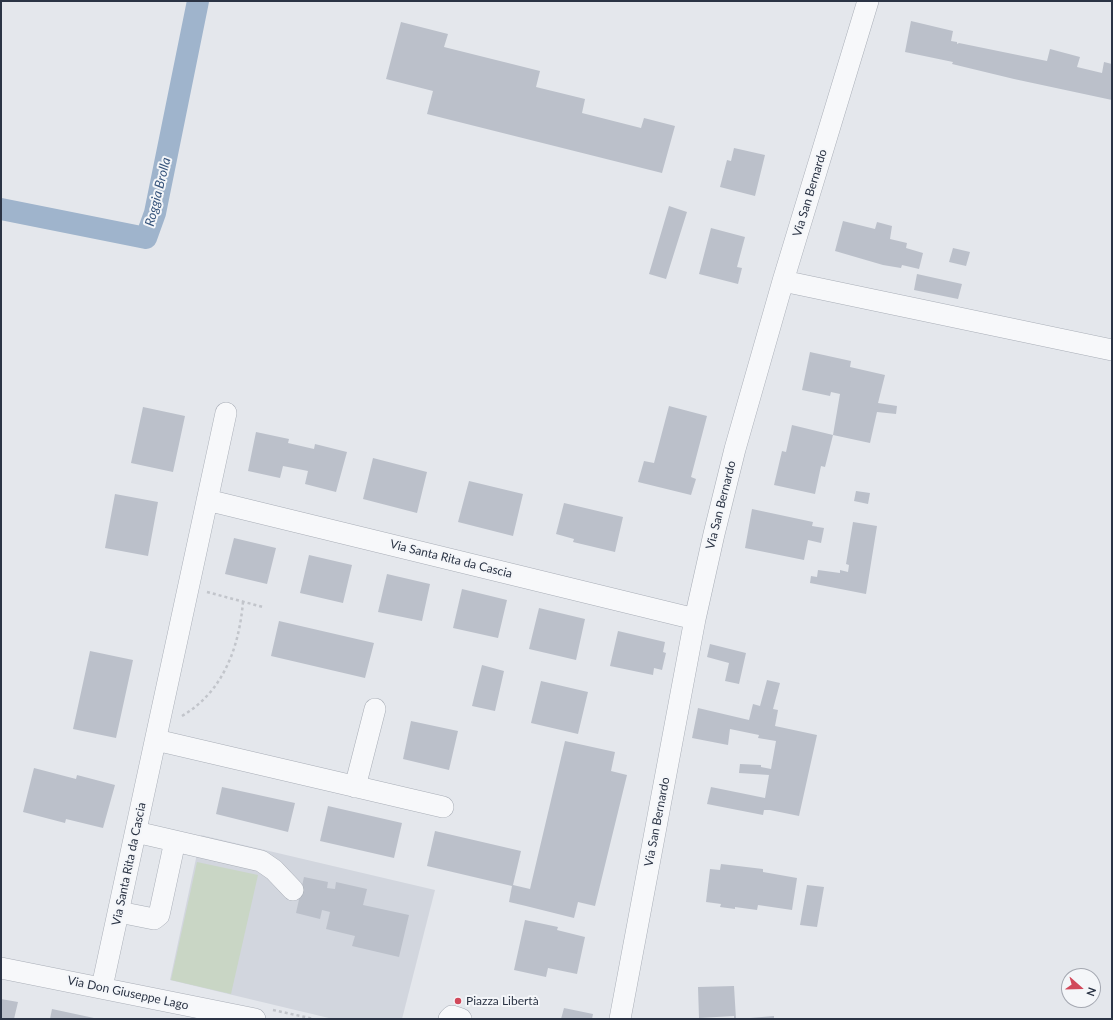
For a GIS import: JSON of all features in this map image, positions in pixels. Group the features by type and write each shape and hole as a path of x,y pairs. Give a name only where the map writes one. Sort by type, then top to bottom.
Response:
{"street":[{"name":"Via San Bernardo","path":"620,1019 695,619 733,456 783,281 868,1"},
{"path":"783,281 1112,350"},
{"name":"Via Santa Rita da Cascia","path":"102,987 226,413"},
{"name":"Via Santa Rita da Cascia","path":"207,500 695,619"},
{"path":"356,786 376,708"},
{"path":"156,740 443,807"},
{"path":"136,832 261,861 274,870 293,890"},
{"path":"119,912 154,919 159,915 175,841"},
{"name":"Via Don Giuseppe Lago","path":"1,968 102,987 255,1019"},
{"path":"449,1019 452,1016 461,1019"}],"path":[{"path":"217,594 263,607"},
{"path":"177,719 201,701 214,687 227,666 238,640 243,602"}],"shaded area":[{"path":"201,835 435,890 402,1019 333,1019 170,980"}],"green space":[{"path":"197,862 258,875 231,994 171,980"}],"building":[{"path":"911,21 953,31 951,41 957,42 957,44 959,43 1047,61 1050,49 1080,57 1077,67 1102,73 1104,62 1112,64 1112,100 1014,79 952,64 953,62 905,52"},
{"path":"401,22 448,34 444,47 540,71 536,87 585,99 582,113 641,128 644,118 675,126 662,173 427,114 433,91 386,79"},
{"path":"734,148 765,155 755,196 720,187 727,160 731,161"},
{"path":"669,206 687,212 666,279 649,274"},
{"path":"843,221 875,229 877,222 892,226 890,239 907,243 906,248 923,253 919,269 902,265 901,268 883,265 835,251"},
{"path":"711,228 745,237 737,267 742,268 738,284 699,274"},
{"path":"953,248 970,252 966,266 949,262"},
{"path":"917,274 962,284 958,299 914,290"},
{"path":"810,352 851,361 850,367 885,375 878,403 897,406 896,414 877,412 870,443 833,435 840,394 831,392 830,396 802,390"},
{"path":"669,406 707,416 691,477 696,479 691,495 638,482 644,461 654,463"},
{"path":"143,407 185,416 173,472 131,463"},
{"path":"792,425 833,435 825,467 821,466 815,494 774,485 782,451 786,452"},
{"path":"256,432 289,439 288,443 314,449 315,444 347,452 336,492 305,484 308,471 283,466 280,478 248,471"},
{"path":"373,458 427,472 417,513 363,499"},
{"path":"469,481 523,494 513,536 458,522"},
{"path":"856,491 870,493 868,504 854,501"},
{"path":"115,494 158,502 148,556 105,548"},
{"path":"564,503 623,517 615,552 573,542 574,539 556,534"},
{"path":"752,509 813,522 812,526 824,528 821,543 808,540 804,560 745,548"},
{"path":"853,522 877,526 866,594 810,583 811,576 817,577 818,570 840,573 840,570 848,572 849,565 846,564"},
{"path":"234,538 276,548 267,584 225,574"},
{"path":"309,555 352,565 343,603 300,593"},
{"path":"387,574 430,584 422,621 378,612"},
{"path":"462,589 507,600 498,638 453,628"},
{"path":"539,608 585,619 576,660 529,649"},
{"path":"279,621 374,643 365,678 271,656"},
{"path":"618,631 665,642 663,652 666,653 662,670 654,668 653,675 610,666"},
{"path":"710,644 746,653 739,684 725,681 729,663 707,657"},
{"path":"90,651 133,660 116,738 73,729"},
{"path":"482,665 504,671 495,711 472,706"},
{"path":"767,680 780,683 773,709 778,710 775,726 817,735 799,816 770,810 764,810 763,815 707,804 711,787 765,798 769,775 739,773 740,764 761,765 761,767 771,769 776,741 758,738 759,735 730,729 728,745 692,738 698,708 749,720 753,704 760,706"},
{"path":"541,681 588,692 578,734 531,723"},
{"path":"411,721 458,731 449,770 403,759"},
{"path":"565,741 615,752 611,771 627,775 595,906 578,902 574,918 509,902 512,886 427,866 435,831 521,851 513,885 530,889"},
{"path":"34,768 76,779 77,775 115,785 103,828 66,819 65,823 23,812"},
{"path":"222,787 295,803 288,832 216,814"},
{"path":"328,806 402,823 394,858 320,841"},
{"path":"721,864 763,869 763,872 797,878 792,910 758,905 757,910 735,907 735,909 720,907 721,904 706,902 710,869 720,870"},
{"path":"304,877 328,882 327,888 335,889 336,882 367,889 363,905 409,915 399,957 352,946 355,936 326,929 330,912 322,910 320,919 296,913"},
{"path":"807,885 824,887 817,927 800,925"},
{"path":"525,920 558,927 557,930 585,937 577,974 548,968 546,977 514,970"},
{"path":"734,986 736,1019 734,1019 734,1016 699,1018 698,987"},
{"path":"1,999 18,1002 14,1019 1,1019"},
{"path":"564,1008 593,1014 592,1019 561,1019"},
{"path":"52,1009 94,1018 94,1019 50,1019"},
{"path":"774,1016 774,1019 750,1019 750,1018"}],"waterway":[{"name":"Roggia Brolla","path":"1,209 146,238 155,213 198,1"}],"place":[{"name":"Piazza Libertà","path":"458,1001"}]}
